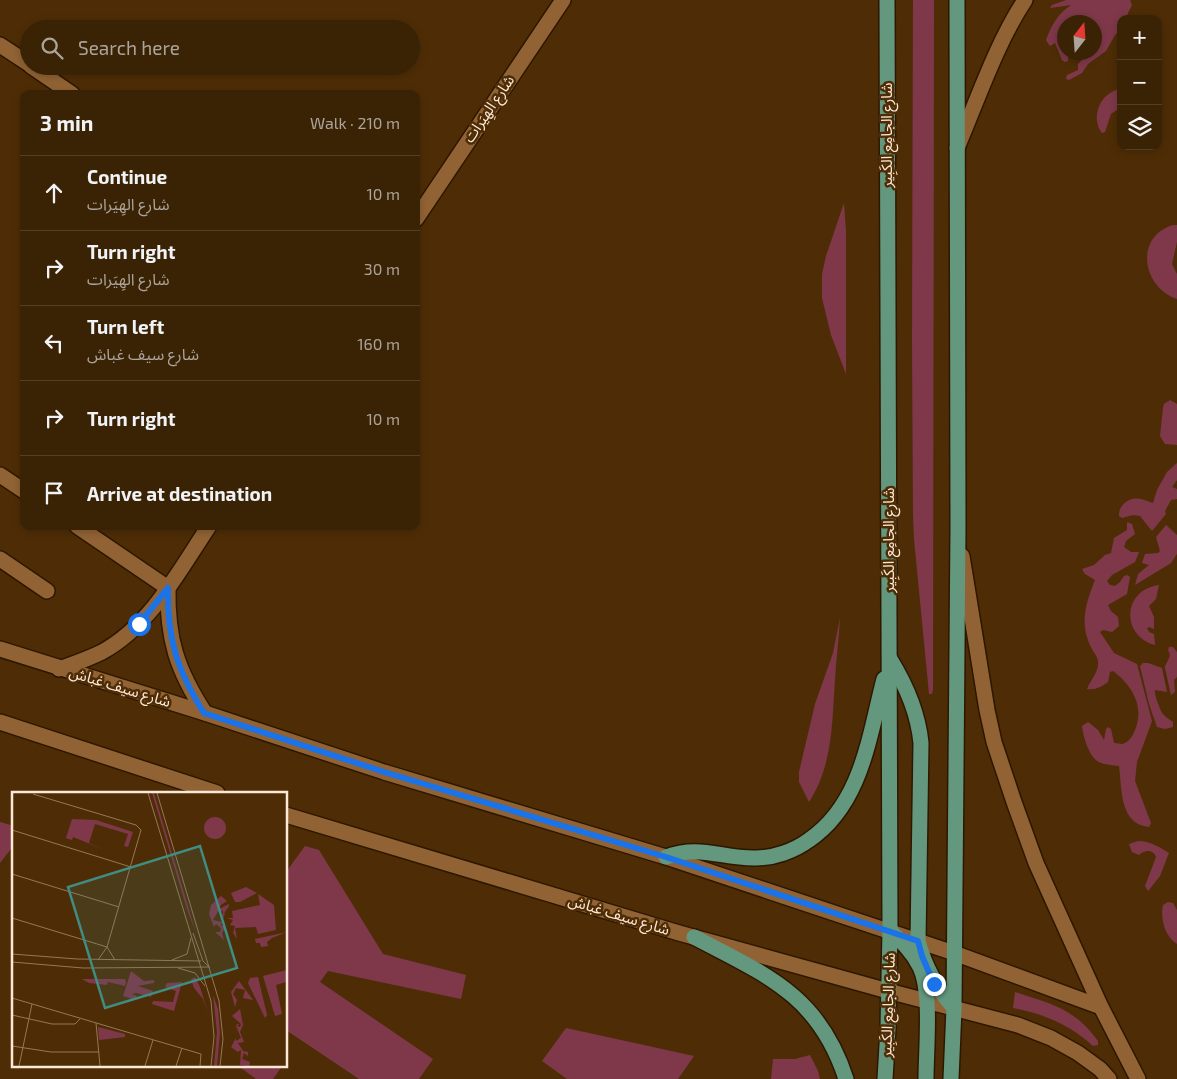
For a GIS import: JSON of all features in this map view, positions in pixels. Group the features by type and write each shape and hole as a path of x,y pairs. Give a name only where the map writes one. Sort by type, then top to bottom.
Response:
{"main road":[{"name":"شارع الجامِع الكَبِير","path":"885,1079 890,932 887,0"},
{"path":"951,1079 954,1008 958,529 957,0"},
{"path":"666,857 677,853 701,851 741,858 757,858 788,852 816,836 841,809 855,783 863,762 889,658"},
{"path":"889,658 914,707 919,724 921,743 918,941 934,984 954,1008"},
{"path":"890,932 903,942 913,954 926,984 926,1079"},
{"path":"694,937 764,974 795,997 819,1022 833,1045 846,1079"}],"street":[{"name":"شارع الهِيَرات","path":"420,213 563,0"},
{"path":"957,150 999,49 1024,0"},
{"path":"0,45 20,58"},
{"path":"44,75 66,90"},
{"path":"0,475 20,488"},
{"path":"958,529 987,710 994,742 1036,863 1101,1007 1138,1079"},
{"path":"83,530 168,588"},
{"path":"59,669 102,652 139,624 168,588 206,530"},
{"path":"0,559 47,591"},
{"path":"168,588 169,625 174,651 183,674 204,713"},
{"name":"شارع سيف غباش","path":"0,649 384,772 666,857 954,953 1101,1007"},
{"path":"0,722 214,792"},
{"name":"شارع سيف غباش","path":"288,816 694,937 1018,1025 1051,1038 1089,1061 1109,1079"}],"shaded area":[{"path":"913,0 934,0 932,694 929,694 913,515"},
{"path":"1066,0 1130,0 1132,5 1127,15 1117,15 1117,33 1106,51 1102,54 1102,15 1060,15 1071,5 1050,8 1052,5"},
{"path":"1057,19 1057,48 1055,43 1050,46 1046,40"},
{"path":"1082,60 1094,60 1082,73 1069,80 1066,79 1067,75 1078,70 1078,64"},
{"path":"1117,90 1117,110 1111,114 1105,132 1102,133 1097,120 1099,106 1107,95"},
{"path":"844,203 846,231 846,374 831,335 822,298 822,274 826,256"},
{"path":"1177,225 1177,242 1172,264 1177,274 1177,299 1165,293 1156,284 1147,262 1152,240 1161,231"},
{"path":"1170,400 1177,404 1177,445 1165,444 1160,436 1164,404"},
{"path":"1177,463 1177,480 1172,487 1177,489 1177,499 1171,500 1165,511 1166,514 1152,531 1140,516 1133,515 1122,518 1119,516 1120,508 1129,500 1137,498 1153,503 1157,490 1167,472"},
{"path":"1127,522 1132,524 1135,534 1126,541 1124,547 1131,552 1139,552 1135,562 1112,575 1107,581 1110,585 1115,586 1124,576 1130,577 1127,594 1108,605 1111,611 1118,617 1119,626 1112,632 1103,630 1100,632 1114,653 1137,664 1152,721 1137,762 1135,781 1151,823 1149,827 1139,824 1127,812 1122,794 1119,766 1103,764 1092,756 1087,746 1082,726 1088,722 1098,730 1104,740 1108,727 1111,729 1114,743 1123,744 1132,737 1138,721 1135,697 1126,683 1113,671 1110,672 1108,682 1101,687 1087,689 1098,665 1085,630 1085,613 1095,580 1085,574 1082,569 1094,565 1105,555 1111,553 1114,538 1127,530"},
{"path":"1166,525 1177,535 1177,554 1171,563 1135,585 1138,574 1149,565 1142,563 1145,554 1158,553 1160,551 1156,537"},
{"path":"1159,585 1156,599 1149,606 1154,617 1154,629 1147,628 1149,632 1154,634 1155,645 1144,640 1136,633 1130,614 1138,595 1147,589"},
{"path":"840,618 830,743 823,773 809,802 799,782 799,772 815,704 833,653"},
{"path":"1169,647 1173,647 1177,652 1177,677 1174,680 1175,692 1171,695 1165,668 1170,657"},
{"path":"1143,663 1162,668 1167,692 1155,690 1155,695 1162,712 1173,722 1173,727 1165,729 1157,727 1149,704 1140,666"},
{"path":"0,822 12,825 12,850 0,863"},
{"path":"1138,841 1150,843 1169,853 1160,876 1148,891 1145,886 1156,857 1151,852 1146,851 1139,855 1132,852 1129,844"},
{"path":"305,846 319,850 383,954 466,975 461,999 328,971 320,982 433,1059 419,1079 359,1079 288,1031 288,869"},
{"path":"1168,902 1173,903 1177,910 1177,944 1169,937 1164,927 1162,910 1163,905"},
{"path":"1015,992 1051,1004 1071,1014 1089,1030 1098,1041 1098,1045 1093,1046 1075,1032 1055,1021 1035,1013 1013,1008"},
{"path":"566,1028 694,1056 678,1079 567,1079 542,1061"},
{"path":"810,1055 820,1079 771,1079 773,1059 795,1059"},
{"path":"238,1066 282,1066 273,1079 256,1079"}],"route":[{"path":"139,624 168,588 170,632 174,651 192,694 204,713 384,772 666,857 918,941 927,970 934,984"}]}
